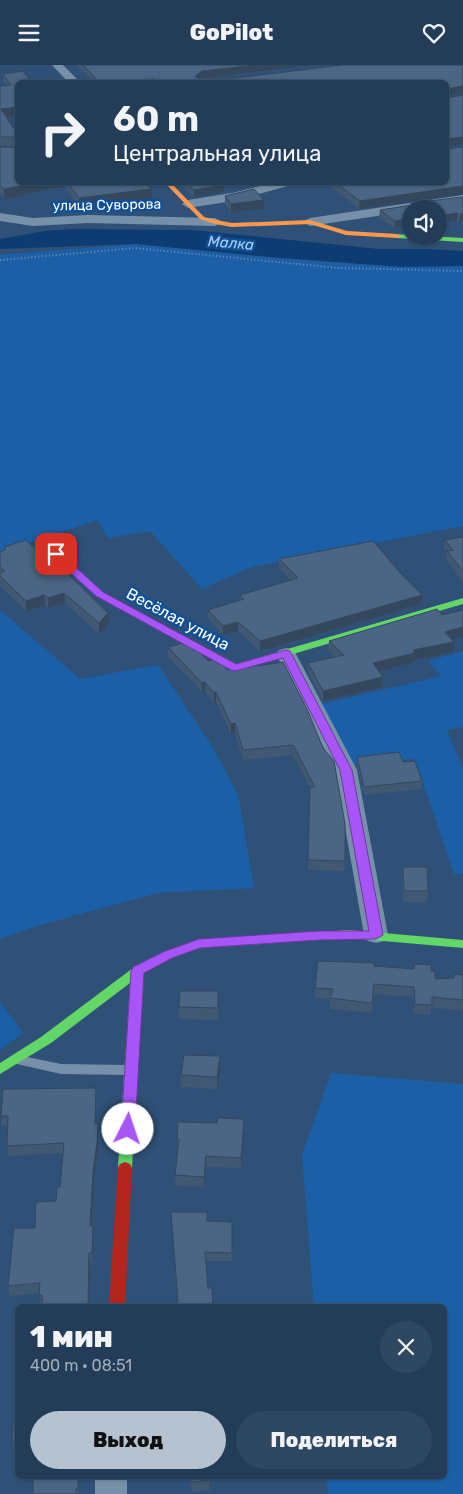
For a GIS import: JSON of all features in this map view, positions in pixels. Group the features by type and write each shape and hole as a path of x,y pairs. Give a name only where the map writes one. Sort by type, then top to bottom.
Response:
{"street":[{"path":"57,65 73,80"},
{"path":"170,185 202,218 215,223 232,225 310,222 463,199"},
{"path":"188,204 233,197 277,185"},
{"name":"улица Суворова","path":"0,217 36,223 85,219 138,219 215,223"},
{"path":"310,222 346,233 463,240"},
{"path":"0,226 36,223"},
{"name":"Весёлая улица","path":"41,540 99,594 235,668 463,601"},
{"path":"286,653 346,770 376,935"},
{"path":"0,1069 17,1060 137,971 168,955 199,944 318,935 376,935 463,943"},
{"path":"117,1304 137,971"},
{"path":"111,1479 111,1494"}],"lane":[{"path":"17,1060 61,1069 132,1070"}],"path":[{"path":"0,260 135,248 338,268 463,271"}],"shaded area":[{"path":"136,244 340,263 463,266 463,526 252,567 202,589 150,531 108,538 97,520 0,554 0,255"},
{"path":"0,610 80,679 158,665 210,743 238,794 254,888 157,893 37,926 0,939"},
{"path":"463,651 463,727 447,730 463,769 463,874 454,874 415,759 357,765 342,762 313,706 441,676 428,661"},
{"path":"0,1002 23,1033 0,1050"},
{"path":"331,1073 463,1084 463,1494 328,1494 327,1479 447,1479 447,1304 314,1304 302,1155"}],"water":[{"name":"Малка","path":"71,229 193,230 379,249 463,251 463,266 402,267 136,244 0,249 0,239 45,231"}],"building":[{"path":"83,65 256,65 202,71 195,76 197,78 235,78 342,65 463,65 463,86 449,88 449,80 154,80 152,78 150,80 97,80"},
{"path":"23,71 30,80 15,80 15,107 1,109 15,130 15,137 0,137 0,86 11,85 3,74"},
{"path":"463,95 463,137 449,139 449,97"},
{"path":"0,147 15,147 15,185 25,185 4,189 0,185"},
{"path":"463,147 463,186 360,201 339,185 449,185 449,149"},
{"path":"69,185 147,185 151,189 79,198"},
{"path":"188,185 221,186 194,190"},
{"path":"254,189 264,200 231,204 225,196"},
{"path":"463,197 463,214 447,215 447,200 438,200"},
{"path":"402,207 402,220 395,221 380,210"},
{"path":"463,537 463,571 447,551 453,550 445,540"},
{"path":"26,540 64,574 67,573 108,613 99,623 64,593 48,598 44,595 26,601 0,576 0,573 5,571 0,567 0,552 6,549 4,547"},
{"path":"373,541 422,595 260,641 238,622 223,626 208,610 244,599 240,595 298,578 279,559"},
{"path":"437,609 442,615 463,610 463,627 445,632 454,642 413,650 415,653 373,663 383,677 323,691 308,663 344,655 329,641"},
{"path":"183,643 198,650 208,661 214,659 228,670 283,662 307,709 323,748 334,761 345,824 345,861 308,860 310,787 315,787 293,745 243,750 235,723 231,724 216,692 214,693 205,682 202,683 168,647"},
{"path":"399,752 403,762 415,761 422,781 364,787 357,757"},
{"path":"403,867 427,867 428,891 404,891"},
{"path":"318,961 374,963 374,966 414,969 414,964 431,965 431,971 435,972 435,979 454,978 454,974 463,975 463,1000 432,997 432,1005 415,1004 414,987 374,984 372,1003 330,998 333,989 315,988"},
{"path":"180,991 218,991 218,1008 179,1007"},
{"path":"184,1055 220,1056 217,1077 181,1075"},
{"path":"96,1088 95,1124 98,1124 90,1226 93,1226 92,1253 89,1253 88,1304 42,1304 42,1295 39,1295 40,1283 8,1286 14,1228 35,1228 36,1202 56,1201 57,1187 60,1187 64,1143 7,1146 8,1116 1,1116 3,1089"},
{"path":"218,1118 244,1119 241,1158 206,1156 204,1177 175,1175 179,1139 177,1139 178,1122 217,1123"},
{"path":"171,1212 207,1212 207,1221 232,1222 232,1253 205,1252 208,1288 212,1288 213,1304 178,1304"},
{"path":"13,1419 15,1419 15,1440 12,1441"},
{"path":"33,1479 78,1479 76,1494 33,1494"},
{"path":"192,1479 210,1480 192,1482"}],"traffic: fast":[{"path":"397,236 463,240"},
{"path":"41,540 99,594 235,668 463,601"},
{"path":"0,1069 46,1040 137,971 168,955 199,944 349,934 463,944"},
{"path":"125,1168 137,971"}],"traffic: slow":[{"path":"170,185 202,218 215,222 232,225 310,222 346,233 397,236"}],"traffic: jam":[{"path":"117,1304 125,1168"}],"route":[{"path":"56,554 99,594 235,668 286,653 346,770 376,935 318,935 199,944 168,955 137,971 128,1129"}]}
